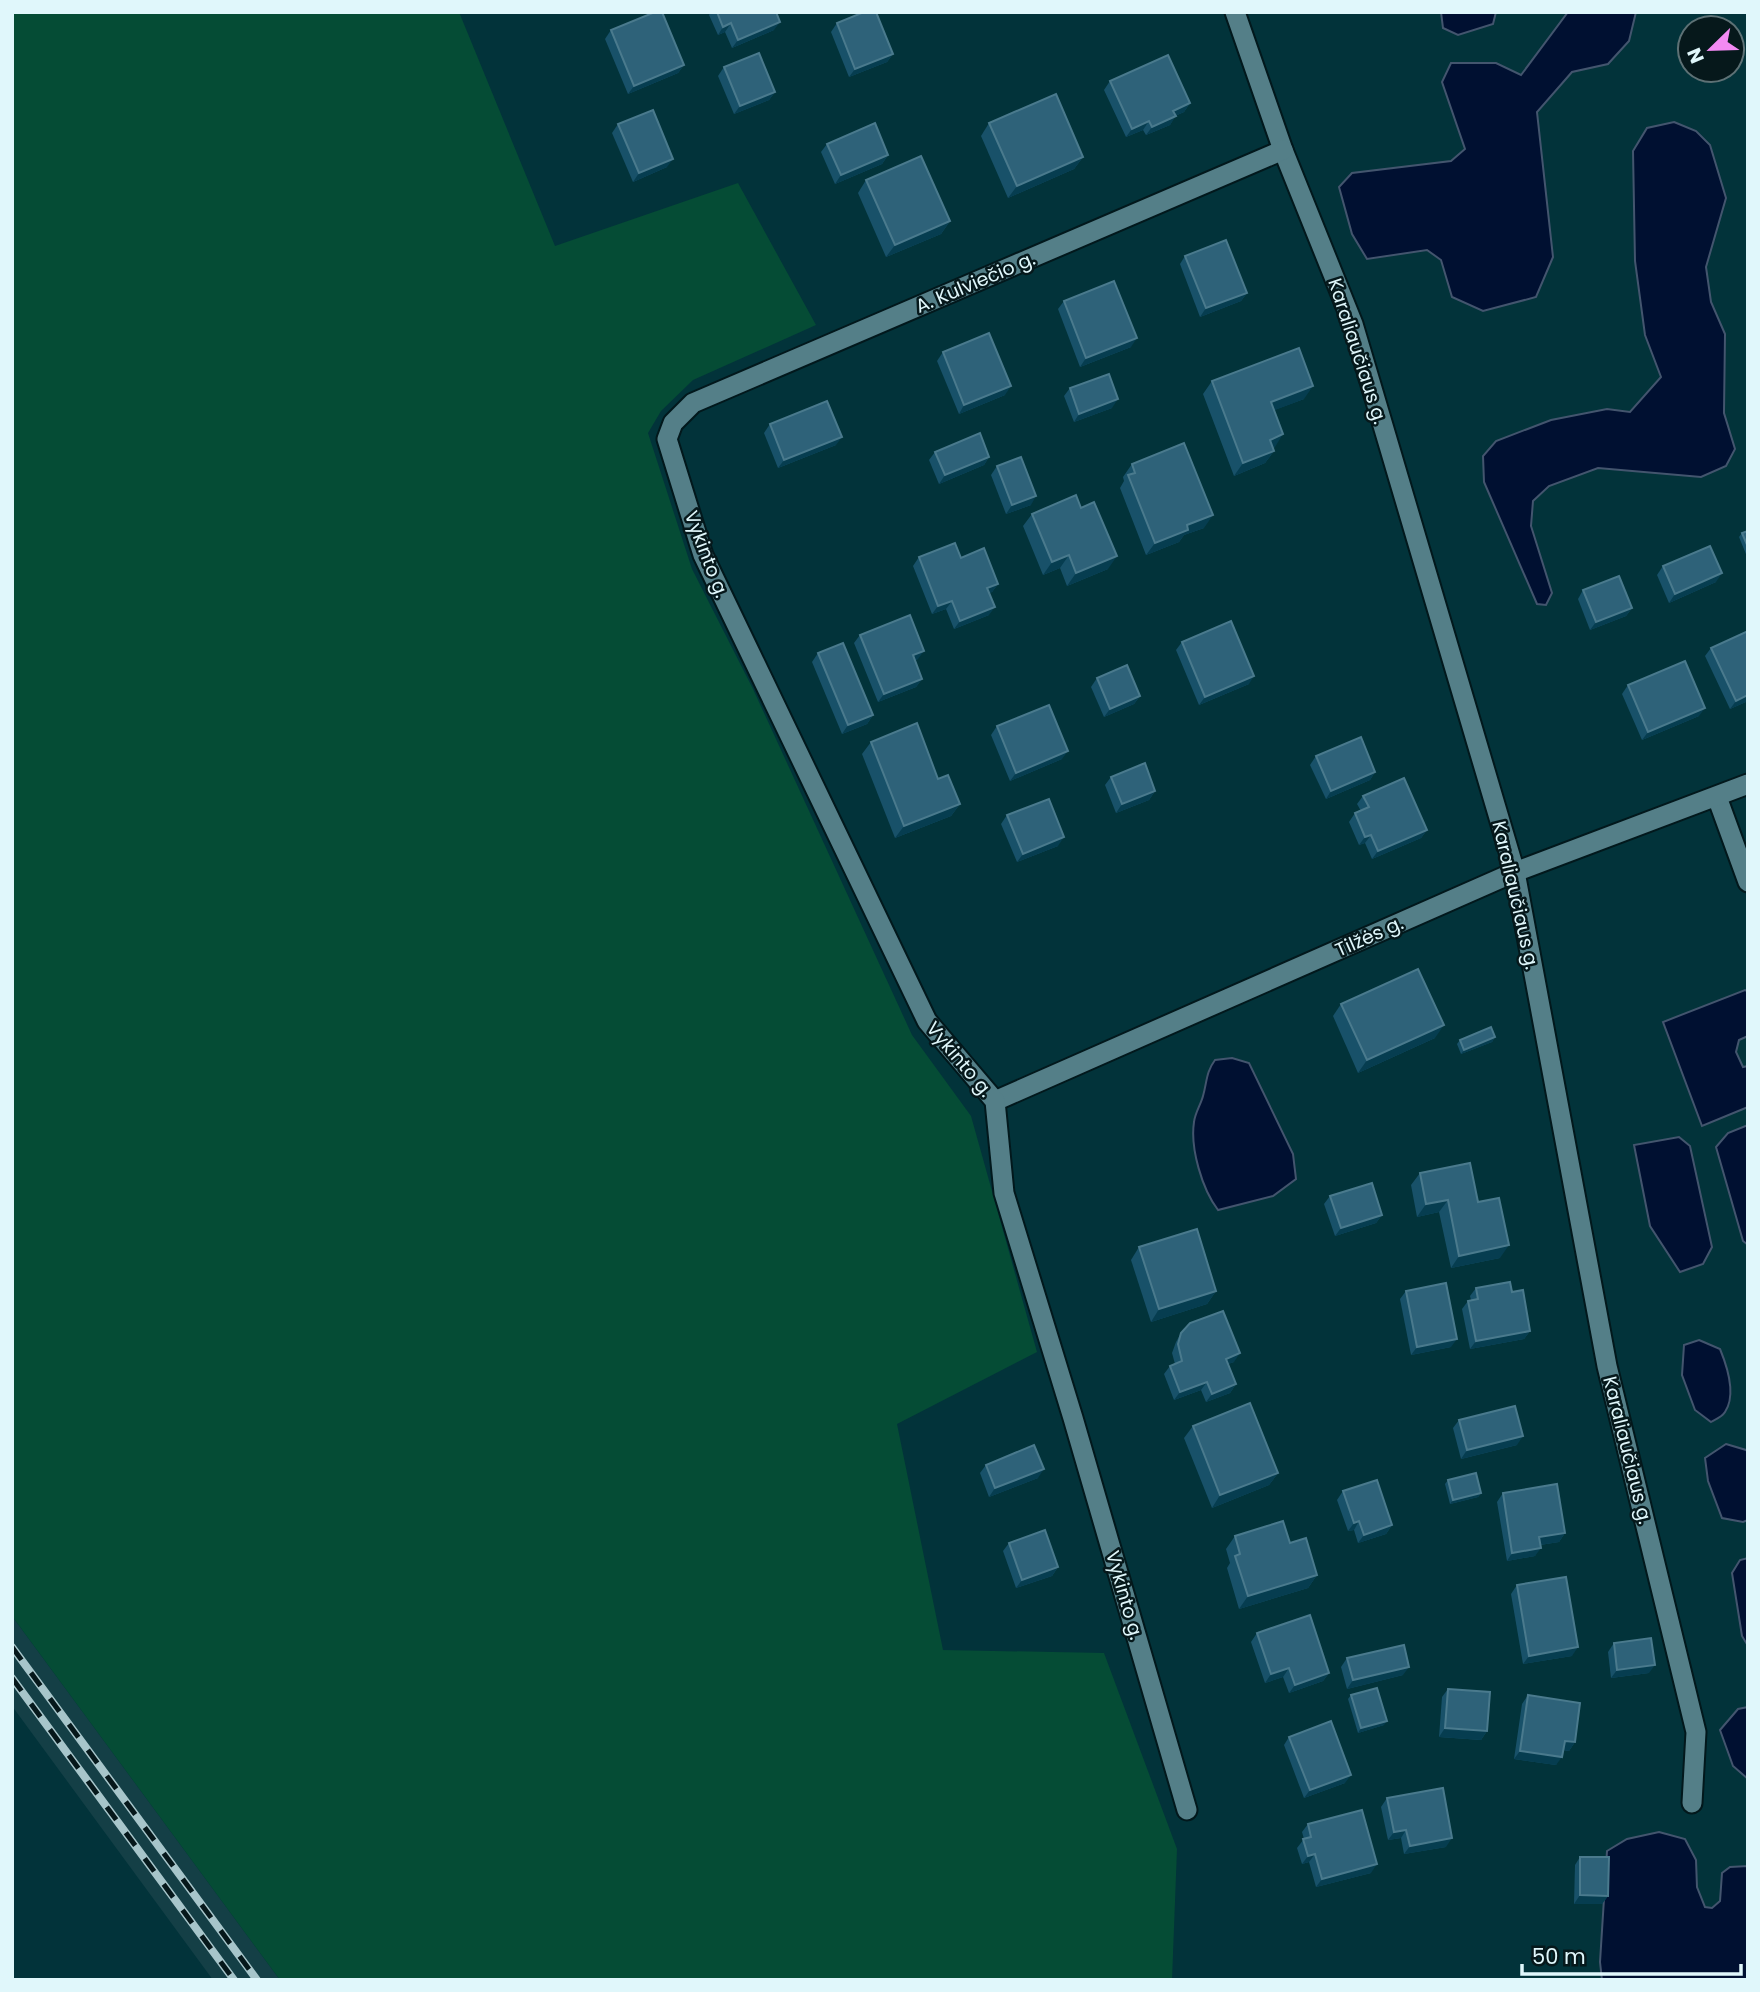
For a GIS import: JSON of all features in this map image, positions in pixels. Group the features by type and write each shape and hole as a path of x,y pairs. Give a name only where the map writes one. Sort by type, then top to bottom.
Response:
{"street":[{"name":"Karaliaučiaus g.","path":"1235,12 1283,150 1353,324 1515,872 1607,1366 1696,1732 1692,1803"},
{"name":"A. Kulviečio g.","path":"673,423 693,403 1283,150"},
{"name":"Vykinto g.","path":"673,423 667,439 709,568 927,1021 995,1101 1004,1193 1073,1418 1187,1810"},
{"name":"Tilžės g.","path":"995,1101 1515,872 1748,784"},
{"path":"1717,797 1748,882"}],"shaded area":[{"path":"1441,12 1496,12 1493,24 1458,35 1443,28"},
{"path":"1568,12 1636,12 1629,41 1608,64 1572,72 1537,112 1553,257 1536,297 1483,311 1452,297 1441,260 1427,250 1367,259 1352,234 1339,187 1352,173 1451,161 1465,149 1442,82 1451,63 1496,63 1521,75"},
{"path":"1674,122 1696,131 1710,145 1726,198 1706,267 1711,302 1725,334 1724,413 1735,449 1726,466 1701,477 1598,468 1549,486 1533,501 1531,526 1552,593 1546,605 1537,604 1484,482 1483,456 1496,441 1551,420 1607,409 1630,412 1661,377 1645,335 1635,261 1633,151 1647,128"},
{"path":"1745,990 1748,992 1748,1036 1739,1040 1736,1052 1743,1067 1748,1066 1748,1107 1702,1126 1663,1022"},
{"path":"1232,1058 1249,1063 1293,1154 1296,1179 1273,1196 1218,1210 1198,1168 1193,1132 1212,1064 1215,1060"},
{"path":"1748,1125 1748,1245 1743,1241 1716,1147 1728,1133"},
{"path":"1679,1137 1690,1146 1712,1247 1703,1264 1680,1272 1650,1226 1634,1145"},
{"path":"1699,1340 1720,1349 1730,1380 1729,1405 1722,1415 1711,1422 1695,1410 1682,1375 1684,1345"},
{"path":"1726,1444 1748,1452 1748,1520 1743,1522 1722,1518 1708,1481 1705,1458"},
{"path":"1748,1558 1748,1646 1742,1636 1732,1573 1740,1560"},
{"path":"12,1616 280,1980 213,1980 12,1706"},
{"path":"1748,1707 1748,1779 1733,1766 1720,1730 1738,1709"},
{"path":"1659,1832 1685,1839 1696,1860 1697,1887 1705,1907 1712,1908 1720,1901 1722,1873 1730,1867 1748,1866 1748,1980 1602,1980 1600,1962 1607,1851 1627,1839"}],"green space":[{"path":"12,12 459,12 555,246 738,183 816,325 693,380 661,411 648,433 692,569 753,689 912,1035 971,1116 1037,1352 897,1424 943,1650 1104,1653 1177,1849 1172,1980 280,1980 12,1616"}],"building":[{"path":"655,12 662,12 684,65 634,86 611,30"},
{"path":"717,12 776,12 780,22 738,40 731,23 723,27"},
{"path":"864,12 876,12 893,54 855,69 837,23"},
{"path":"759,53 775,92 740,106 724,67"},
{"path":"1168,55 1190,103 1173,111 1176,116 1152,127 1149,121 1132,129 1110,81"},
{"path":"1056,94 1083,157 1017,186 989,123"},
{"path":"653,110 673,159 639,173 618,124"},
{"path":"875,123 888,155 841,175 827,144"},
{"path":"921,156 950,221 895,245 866,180"},
{"path":"1226,240 1247,293 1206,308 1185,256"},
{"path":"1114,281 1137,338 1086,358 1064,301"},
{"path":"989,333 1011,386 964,405 943,352"},
{"path":"1299,348 1313,386 1271,402 1283,434 1270,440 1274,451 1243,463 1212,381"},
{"path":"1109,374 1118,399 1079,414 1070,388"},
{"path":"827,401 842,437 784,460 770,424"},
{"path":"980,433 989,457 945,475 935,452"},
{"path":"1184,443 1213,515 1187,525 1188,530 1155,543 1128,475 1135,473 1132,464"},
{"path":"1021,457 1036,496 1012,505 997,466"},
{"path":"1076,495 1081,508 1094,502 1117,556 1076,573 1069,555 1052,562 1032,514"},
{"path":"1748,531 1748,547 1742,533"},
{"path":"955,543 961,558 984,548 998,584 987,588 995,607 960,621 952,601 938,606 919,557"},
{"path":"1710,546 1722,573 1675,594 1663,566"},
{"path":"1619,576 1632,608 1596,622 1583,590"},
{"path":"910,615 924,651 913,655 922,679 884,694 860,635"},
{"path":"1231,621 1254,676 1205,697 1182,642"},
{"path":"1748,631 1748,695 1736,701 1711,648"},
{"path":"843,643 873,715 848,725 818,653"},
{"path":"1685,661 1705,708 1648,732 1628,685"},
{"path":"1127,665 1140,696 1110,709 1097,678"},
{"path":"1049,705 1068,751 1016,773 997,726"},
{"path":"917,723 938,779 948,775 960,804 904,826 871,742"},
{"path":"1361,737 1375,772 1331,791 1316,756"},
{"path":"1145,763 1155,791 1122,804 1111,777"},
{"path":"1404,778 1427,830 1378,851 1371,835 1365,837 1355,813 1369,807 1363,796"},
{"path":"1049,799 1064,837 1023,854 1007,815"},
{"path":"1418,969 1444,1025 1367,1060 1341,1004"},
{"path":"1491,1027 1495,1037 1464,1050 1460,1040"},
{"path":"1470,1163 1478,1202 1499,1198 1509,1245 1459,1256 1448,1200 1426,1204 1420,1173"},
{"path":"1372,1183 1382,1215 1341,1228 1330,1196"},
{"path":"1197,1229 1216,1291 1159,1309 1139,1247"},
{"path":"1510,1282 1512,1292 1523,1290 1530,1331 1476,1341 1468,1301 1478,1299 1476,1288"},
{"path":"1446,1283 1457,1339 1417,1347 1406,1291"},
{"path":"1223,1311 1240,1353 1226,1359 1236,1384 1212,1394 1207,1382 1180,1392 1170,1366 1182,1361 1178,1344 1181,1333 1190,1323"},
{"path":"1250,1403 1278,1473 1220,1495 1193,1426"},
{"path":"1515,1406 1523,1436 1467,1450 1459,1420"},
{"path":"1034,1445 1044,1469 995,1488 986,1465"},
{"path":"1476,1473 1481,1493 1453,1500 1448,1480"},
{"path":"1377,1480 1392,1525 1364,1535 1359,1521 1354,1523 1343,1491"},
{"path":"1557,1484 1565,1533 1539,1537 1541,1548 1512,1553 1503,1493"},
{"path":"1283,1521 1290,1543 1306,1538 1317,1575 1248,1596 1235,1556 1240,1554 1235,1536"},
{"path":"1045,1530 1058,1567 1022,1580 1009,1543"},
{"path":"1566,1577 1578,1647 1529,1656 1517,1585"},
{"path":"1310,1615 1329,1673 1295,1685 1289,1668 1271,1674 1257,1633"},
{"path":"1651,1638 1655,1665 1617,1670 1614,1643"},
{"path":"1404,1645 1409,1667 1353,1680 1347,1658"},
{"path":"1377,1688 1387,1721 1361,1728 1351,1695"},
{"path":"1448,1689 1490,1692 1487,1731 1445,1728"},
{"path":"1528,1695 1580,1703 1575,1742 1565,1741 1562,1757 1520,1751"},
{"path":"1331,1721 1351,1775 1310,1790 1289,1737"},
{"path":"1443,1788 1452,1838 1410,1846 1406,1830 1394,1832 1387,1798"},
{"path":"1362,1810 1377,1864 1322,1879 1315,1854 1308,1856 1303,1839 1311,1837 1308,1824"},
{"path":"1580,1857 1609,1857 1608,1896 1580,1895"}],"railway":[{"path":"12,1647 257,1980"},
{"path":"12,1678 234,1980"}]}
